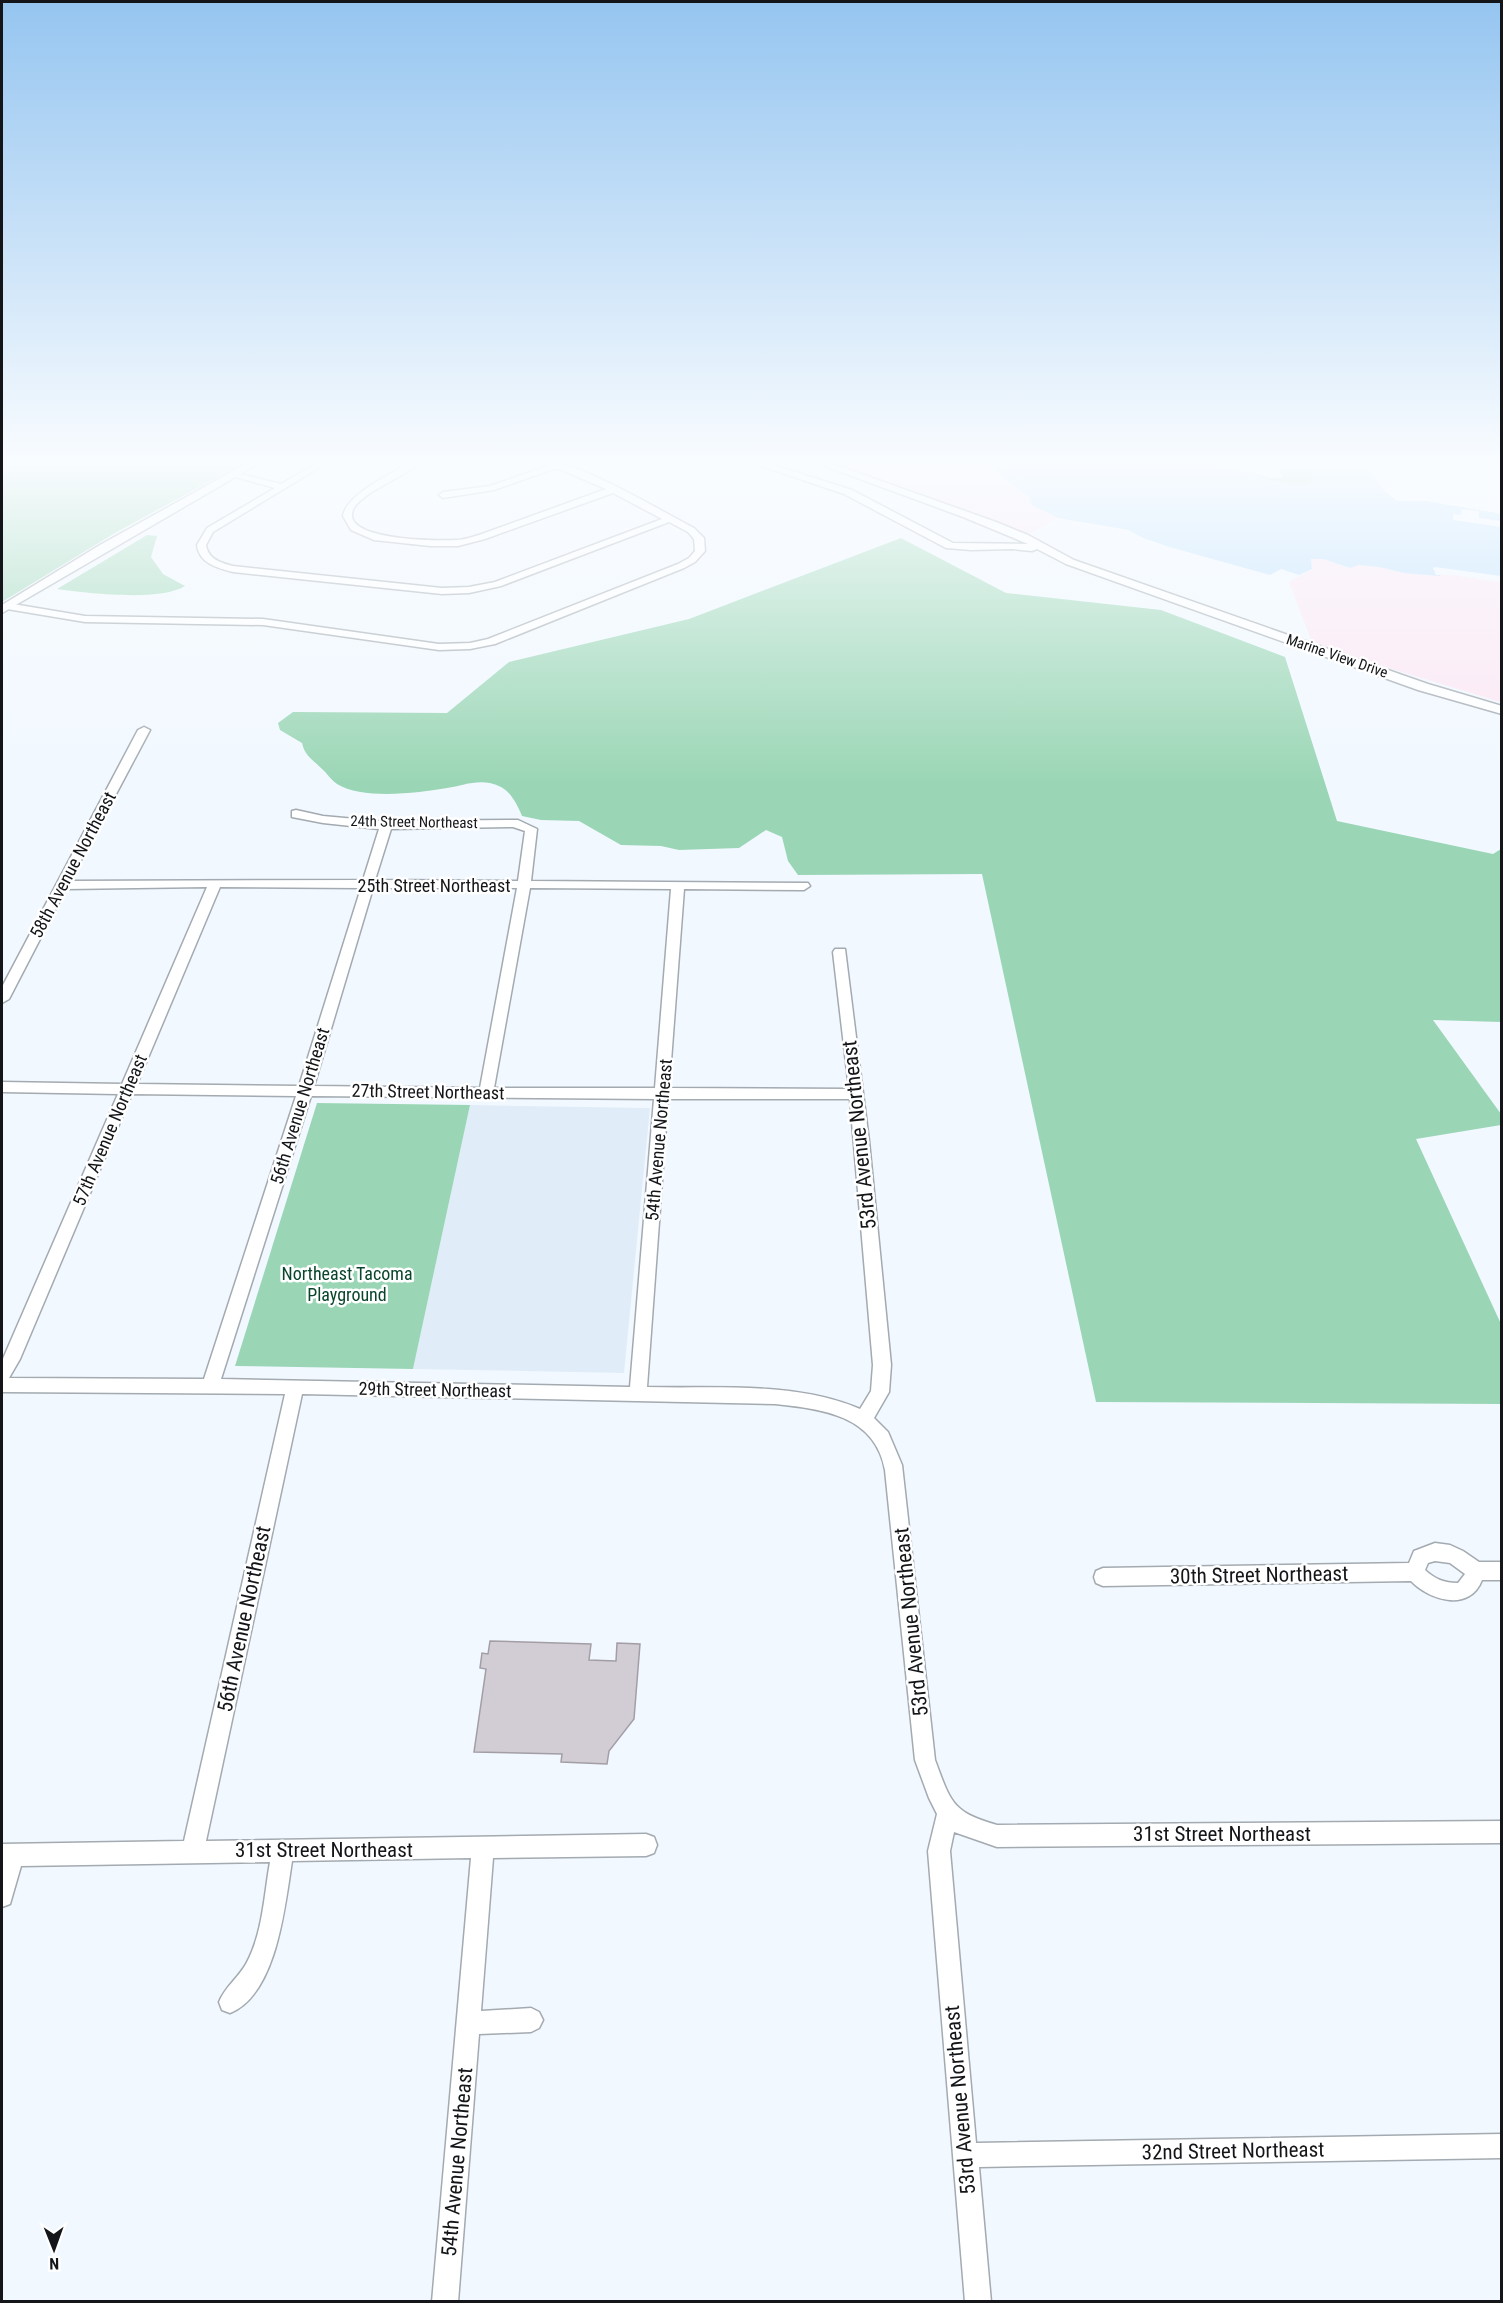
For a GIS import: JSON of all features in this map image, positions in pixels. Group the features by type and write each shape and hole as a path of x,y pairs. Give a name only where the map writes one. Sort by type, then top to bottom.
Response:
{"main road":[{"path":"4,608 69,568"},
{"name":"Marine View Drive","path":"1091,568 1423,687 1502,710"}],"street":[{"path":"238,568 442,591 469,590 498,584 539,568"},
{"path":"4,608 85,619 263,622 429,646 470,646 499,639 673,568"},
{"name":"58th Avenue Northeast","path":"2,999 144,730"},
{"name":"24th Street Northeast","path":"296,814 315,819 386,825 514,823 531,829 524,886"},
{"name":"56th Avenue Northeast","path":"210,1386 305,1090 386,825"},
{"name":"25th Street Northeast","path":"63,885 215,883 804,886"},
{"name":"57th Avenue Northeast","path":"2,1375 12,1359 215,883"},
{"path":"486,1093 524,886"},
{"name":"54th Avenue Northeast","path":"638,1393 678,886"},
{"name":"53rd Avenue Northeast","path":"840,952 862,1141 883,1374 878,1397 863,1420 884,1441 897,1485 926,1760 936,1791 948,1813 939,1851 978,2301"},
{"name":"27th Street Northeast","path":"2,1087 486,1093 855,1094"},
{"name":"29th Street Northeast","path":"2,1385 638,1393 794,1399 836,1407 863,1420"},
{"name":"56th Avenue Northeast","path":"193,1851 295,1387"},
{"path":"1475,1571 1471,1584 1460,1592 1452,1593 1427,1585 1414,1572 1421,1557 1439,1552 1462,1560 1475,1571 1502,1571"},
{"name":"30th Street Northeast","path":"1103,1577 1414,1572"},
{"name":"31st Street Northeast","path":"948,1813 964,1826 997,1836 1502,1832"},
{"name":"31st Street Northeast","path":"8,1855 646,1845"},
{"name":"54th Avenue Northeast","path":"445,2301 483,1849"},
{"path":"230,2002 243,1991 258,1966 283,1851"},
{"path":"2,1896 8,1855"},
{"path":"469,2023 531,2020"},
{"name":"32nd Street Northeast","path":"964,2155 1502,2146"}],"shaded area":[{"path":"1385,568 1404,573 1441,573 1501,581 1501,702 1313,645 1289,582 1312,569"},
{"path":"470,1105 650,1108 624,1373 413,1369"}],"green space":[{"path":"2,568 57,568 2,602"},
{"path":"91,568 159,568 163,574 185,586 173,591 141,595 57,589"},
{"path":"821,568 959,568 1006,593 1161,610 1285,657 1337,821 1493,854 1501,849 1501,1022 1433,1020 1501,1114 1501,1125 1416,1139 1501,1324 1501,1404 1096,1402 982,874 798,875 788,861 782,837 766,830 739,848 679,850 661,846 621,845 579,821 541,820 522,816 508,792 494,784 487,783 406,793 361,792 337,784 309,757 302,743 280,730 278,723 293,712 447,713 509,662 689,619"},
{"name":"Northeast Tacoma Playground","path":"317,1103 470,1105 413,1369 235,1366"}],"water":[{"path":"1247,568 1312,568 1299,575 1281,569 1270,575"},
{"path":"1385,568 1501,568 1501,581 1441,573 1440,576 1404,573"}],"pier":[{"path":"1433,568 1446,568 1501,576 1501,582 1452,575 1436,575"}],"building":[{"path":"490,1641 591,1644 589,1660 616,1661 617,1643 640,1644 634,1719 609,1751 607,1764 561,1762 562,1754 474,1752 486,1669 480,1668 482,1653 488,1654"}]}
